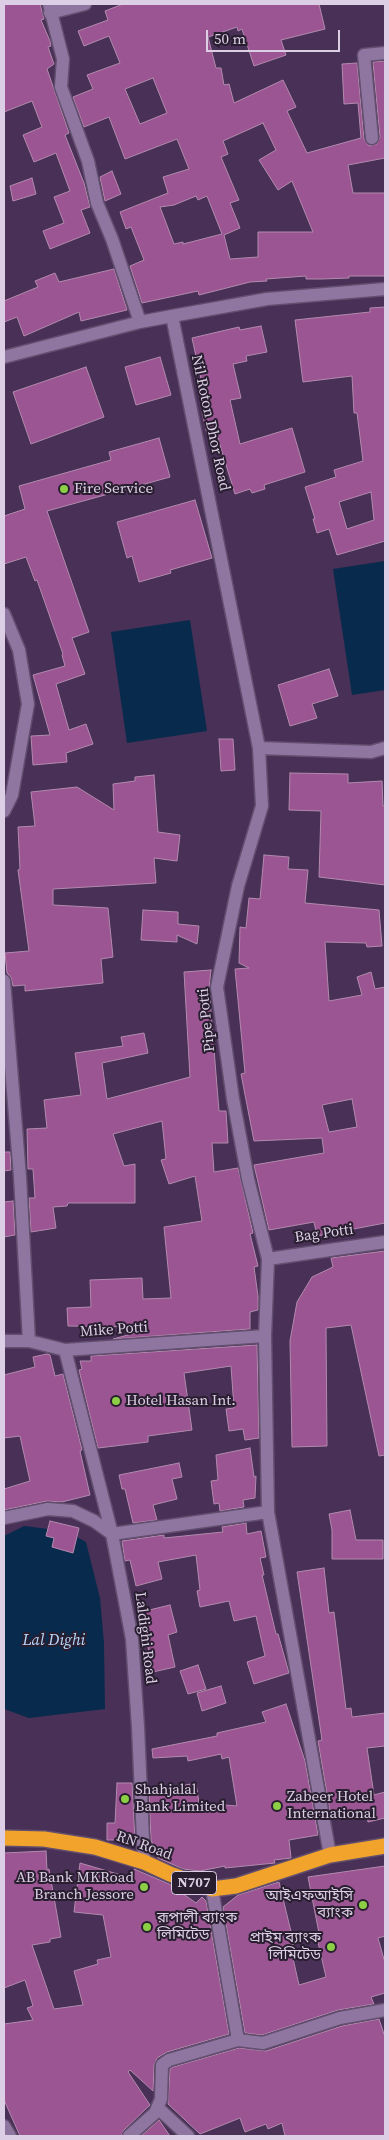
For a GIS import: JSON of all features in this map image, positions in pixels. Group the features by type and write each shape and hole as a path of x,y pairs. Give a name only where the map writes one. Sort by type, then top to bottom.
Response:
{"highway":[{"name":"RN Road","path":"4,1838 44,1839 95,1847 144,1862 170,1874 212,1889 236,1886 330,1855 385,1846"}],"street":[{"path":"85,4 50,8 63,59 61,87 88,161 97,203 112,239 140,322"},
{"path":"372,138 364,55 385,52"},
{"path":"4,357 140,322 267,299 385,289"},
{"name":"Nil Roton Dhor Road","path":"172,316 259,748"},
{"path":"4,614 19,650 28,704 12,795 4,811"},
{"path":"259,748 371,752 385,748"},
{"name":"Pipe Potti","path":"259,748 262,806 238,886 217,987 233,1099 248,1179 268,1259 265,1336 268,1512 330,1855"},
{"path":"4,981 21,1196 28,1341"},
{"name":"Bag Potti","path":"268,1259 385,1242"},
{"name":"Mike Potti","path":"112,1534 65,1350 265,1336"},
{"path":"4,1341 28,1341 65,1350"},
{"path":"4,1518 48,1509 73,1511 94,1521 112,1534 268,1512"},
{"name":"Laldighi Road","path":"112,1534 132,1639 144,1862"},
{"path":"212,1889 238,2040"},
{"path":"129,2136 149,2120 158,2108 161,2092 162,2065 169,2060 238,2040 263,2043 340,2018 385,2010"},
{"path":"158,2108 188,2136"},
{"path":"4,2126 10,2136"}],"water":[{"path":"385,561 385,690 352,695 333,569"},
{"path":"190,620 207,731 127,743 111,632"},
{"name":"Lal Dighi","path":"24,1526 65,1531 86,1542 100,1598 104,1643 105,1709 29,1718 4,1709 4,1536"}],"building":[{"path":"4,4 40,4 44,19 41,20 50,41 51,46 48,47 54,64 47,69 69,133 65,135 84,183 90,207 81,210 90,233 50,249 43,231 64,223 54,197 70,191 56,153 34,162 23,135 42,127 32,101 4,112"},
{"path":"123,4 319,4 325,29 281,40 286,55 254,66 242,29 238,31 237,27 208,37 216,68 221,68 224,85 229,84 234,103 283,80 296,107 287,111 307,153 361,138 358,103 344,104 342,64 357,63 364,139 369,146 377,144 380,137 373,62 385,61 385,158 348,165 353,193 385,193 385,276 306,279 306,276 266,279 267,281 250,282 199,295 198,291 142,303 130,266 144,260 131,227 126,229 120,212 168,193 163,177 189,169 177,139 125,159 109,117 84,127 73,97 93,89 87,75 120,63 109,36 84,46 78,31 108,20 105,11","holes":["153,78 167,113 140,124 125,89","263,123 276,150 259,160 278,190 292,181 313,232 258,232 258,257 230,259 224,235 240,228 230,203 239,200 221,157 228,154 223,141","196,196 198,200 207,196 222,234 183,244 183,242 174,244 160,207 174,205"]},
{"path":"112,171 121,194 105,201 100,177"},
{"path":"32,178 36,194 13,201 10,186"},
{"path":"114,269 127,310 81,321 79,312 24,336 17,317 4,322 4,301 38,287 35,281 55,273 59,282"},
{"path":"385,307 385,541 337,555 329,529 317,533 313,519 315,519 305,487 336,477 334,470 363,461 357,413 354,413 352,376 303,382 295,320 370,312 370,308","holes":["371,492 374,520 347,529 339,502"]},
{"path":"261,326 267,352 246,356 247,361 233,364 241,398 230,400 240,444 292,428 305,472 264,485 265,489 252,493 250,489 235,494 216,432 207,434 202,412 206,411 201,388 203,388 192,338 239,327 240,330"},
{"path":"160,357 171,395 136,405 125,367"},
{"path":"86,367 104,417 31,444 13,392"},
{"path":"159,438 170,477 47,511 89,632 72,638 85,674 56,684 69,730 86,724 93,744 66,753 67,762 33,765 31,736 50,735 33,675 65,666 63,654 37,580 35,581 26,557 4,564 4,516 25,509 19,486 111,460 109,452"},
{"path":"195,500 212,558 170,570 171,573 139,582 132,556 127,558 117,522"},
{"path":"329,669 338,696 312,704 317,718 290,726 278,685"},
{"path":"219,739 233,739 235,770 221,771"},
{"path":"290,773 348,774 348,783 382,781 383,806 385,806 385,885 319,877 321,811 289,810"},
{"path":"154,775 158,832 180,835 177,861 154,858 156,883 53,889 53,905 108,908 113,957 101,959 103,983 25,991 25,985 13,986 11,977 7,973 5,953 29,951 18,870 20,869 18,827 35,826 31,792 77,787 114,810 113,784 135,781 135,777"},
{"path":"264,855 289,857 288,869 308,870 305,903 379,910 382,946 367,947 366,943 325,942 329,1001 362,995 357,977 371,972 375,989 385,987 385,1223 317,1236 314,1222 269,1230 254,1165 324,1153 322,1138 254,1141 241,1074 245,1073 235,969 249,968 239,963 240,927 246,928 249,898 260,899","holes":["352,1099 357,1127 329,1132 322,1105"]},
{"path":"143,910 178,912 178,924 199,926 197,944 177,935 177,942 141,940"},
{"path":"211,970 209,988 219,1111 226,1111 228,1143 212,1143 214,1172 238,1168 253,1233 250,1234 258,1266 254,1267 258,1310 250,1312 250,1329 113,1339 143,1331 143,1327 68,1326 67,1308 91,1307 90,1280 142,1278 143,1299 171,1298 164,1227 202,1221 195,1176 169,1184 161,1160 166,1159 162,1121 113,1134 124,1166 135,1164 135,1203 68,1203 67,1206 53,1207 56,1228 31,1232 29,1198 35,1198 33,1169 28,1169 27,1129 47,1128 44,1100 81,1095 75,1053 123,1046 121,1037 144,1033 148,1053 102,1063 107,1099 190,1077 184,972"},
{"path":"4,1152 10,1152 11,1170 4,1171"},
{"path":"13,1201 15,1235 4,1237 4,1202"},
{"path":"385,1251 385,1455 379,1456 351,1325 326,1328 327,1446 292,1447 290,1341 297,1302 312,1277 333,1267 331,1258"},
{"path":"257,1345 259,1438 245,1440 243,1429 229,1431 226,1409 234,1408 231,1366 184,1373 192,1430 148,1436 148,1442 98,1448 79,1370 82,1369 80,1361 91,1361 91,1356"},
{"path":"50,1355 55,1376 63,1374 82,1450 80,1451 90,1495 62,1502 47,1501 4,1510 4,1489 30,1481 20,1436 4,1438 4,1375 35,1367 33,1357"},
{"path":"250,1448 254,1477 256,1476 255,1498 243,1500 244,1507 220,1511 219,1503 214,1504 211,1481 218,1480 216,1455"},
{"path":"179,1463 182,1477 172,1479 177,1499 153,1505 157,1520 133,1523 125,1489 122,1489 119,1475"},
{"path":"350,1510 356,1540 383,1540 383,1559 332,1559 332,1530 329,1514"},
{"path":"50,1521 79,1528 73,1553 52,1547 54,1538 46,1536"},
{"path":"246,1523 247,1534 261,1531 266,1557 260,1558 264,1575 262,1575 276,1634 278,1634 289,1673 254,1684 247,1662 265,1656 256,1616 234,1621 229,1601 200,1607 197,1591 200,1590 196,1555 158,1562 162,1579 136,1586 130,1560 125,1561 122,1541 164,1535 164,1538 223,1532 222,1527"},
{"path":"324,1568 329,1613 334,1612 346,1709 351,1708 352,1717 385,1713 385,1746 367,1748 374,1795 385,1792 385,1818 368,1822 367,1816 331,1817 318,1741 322,1740 297,1572"},
{"path":"170,1605 177,1632 168,1635 175,1667 153,1672 141,1612"},
{"path":"198,1665 206,1689 188,1694 180,1671"},
{"path":"221,1686 226,1703 202,1711 197,1693"},
{"path":"286,1704 305,1761 318,1835 289,1840 291,1858 274,1860 275,1863 225,1868 225,1866 200,1871 183,1869 158,1858 151,1840 149,1792 196,1783 199,1803 237,1806 229,1757 222,1759 221,1754 188,1761 187,1756 153,1758 152,1749 217,1736 217,1733 266,1722 262,1712"},
{"path":"117,1783 132,1783 135,1840 107,1840 107,1823 115,1823"},
{"path":"46,1851 47,1870 49,1869 61,1937 50,1939 50,1942 32,1945 54,2009 83,2005 74,1971 98,1964 97,1960 111,1957 103,1915 74,1912 80,1863 131,1878 134,1869 169,1884 196,1903 202,1897 206,1901 229,2034 167,2052 157,2058 154,2065 153,2091 130,2070 128,2072 150,2105 124,2130 121,2136 20,2136 4,2100 4,2024 33,2020 27,2008 33,2006 25,1980 4,1988 4,1853"},
{"path":"385,1866 385,1936 378,1938 385,1963 385,1993 371,1997 374,2004 338,2010 262,2035 245,2033 223,1907 238,1895 279,1882 294,1944 290,1945 299,1985 326,1977 317,1938 320,1938 308,1877"},
{"path":"379,2019 385,2037 385,2136 285,2136 282,2123 268,2129 266,2124 245,2132 240,2118 200,2134 168,2104 170,2069 173,2067 239,2048 266,2051 342,2026"},
{"path":"159,2120 170,2136 141,2136"}],"place":[{"name":"Fire Service","path":"64,489"},
{"name":"Hotel Hasan Int.","path":"116,1401"},
{"name":"Shahjalal Bank Limited","path":"125,1799"},
{"name":"Zabeer Hotel International","path":"277,1806"},
{"name":"AB Bank MKRoad Branch Jessore","path":"144,1887"},
{"name":"আইএফআইসি ব্যাংক","path":"363,1905"},
{"name":"রূপালী ব্যাংক লিমিটেড","path":"147,1927"},
{"name":"প্রাইম ব্যাংক লিমিটেড","path":"331,1947"}]}
